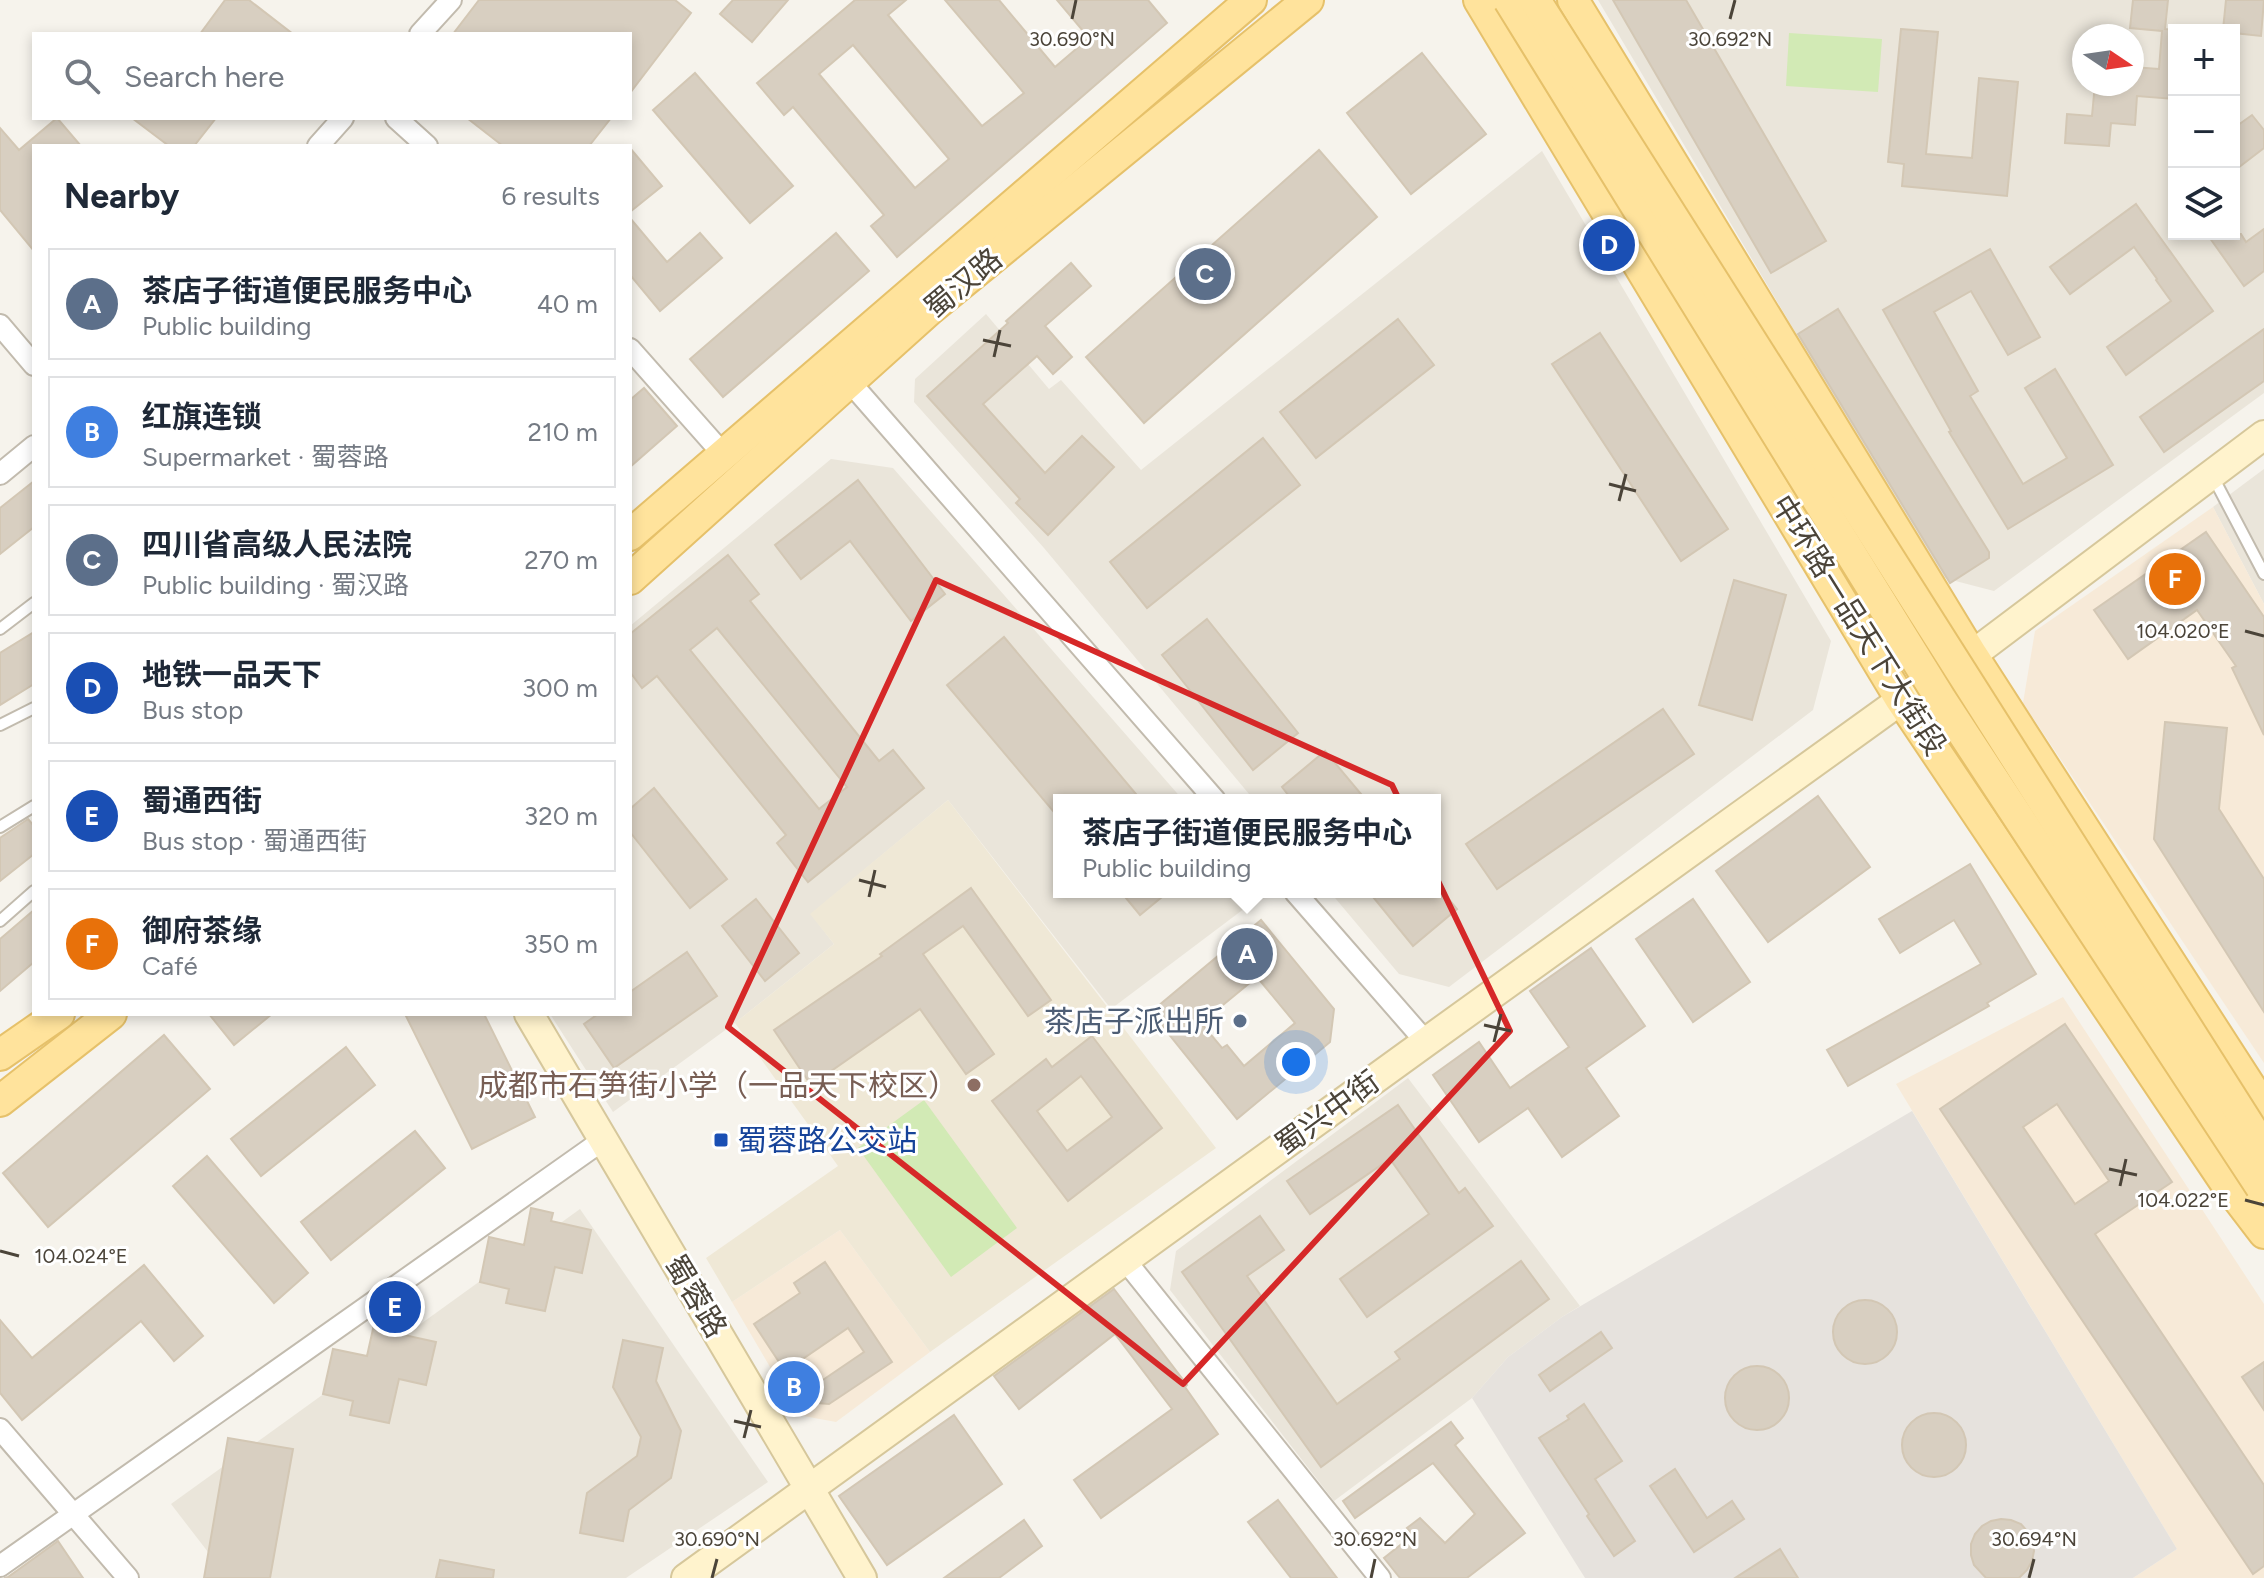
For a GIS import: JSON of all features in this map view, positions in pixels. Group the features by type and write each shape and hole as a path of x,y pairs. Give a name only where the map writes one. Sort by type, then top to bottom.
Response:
{"main road":[{"name":"蜀汉路","path":"632,533 1251,0"},
{"name":"蜀汉路","path":"632,577 929,310 1308,0"},
{"name":"中环路一品天下大街段","path":"1479,0 1901,700 2225,1182 2264,1233"},
{"path":"1509,0 1940,698 2263,1189"},
{"path":"1535,0 2264,1149"},
{"path":"1573,0 1972,655 2264,1108"},
{"path":"0,1055 56,1016"},
{"path":"0,1101 108,1016"}],"street":[{"path":"422,32 451,0"},
{"path":"320,144 341,120"},
{"path":"398,120 425,144"},
{"path":"0,325 32,363"},
{"path":"632,351 723,454"},
{"path":"849,381 1210,794"},
{"name":"蜀兴中街","path":"686,1578 1901,700 1972,655 2264,435"},
{"path":"0,474 32,448"},
{"path":"1300,898 1426,1042"},
{"name":"蜀蓉路","path":"530,1016 862,1578"},
{"path":"0,1566 603,1140"},
{"path":"1125,1260 1380,1578"},
{"path":"0,1429 128,1578"}],"lane":[{"path":"2211,473 2264,574"},
{"path":"0,629 32,605"},
{"path":"0,725 32,709"},
{"path":"0,827 32,807"},
{"path":"0,921 32,893"}],"highlighted area":[{"path":"936,580 1392,785 1510,1031 1183,1384 728,1027"}],"shaded area":[{"path":"1598,0 2264,0 2264,393 1994,591 1944,578"},
{"path":"1542,151 1831,641 1813,710 1449,987 1399,974 1335,898 1441,898 1441,794 1249,794 1044,548 914,402 915,379 986,314 1049,389 1061,380 1141,470"},
{"path":"831,459 893,468 1178,794 1053,794 1053,898 1258,898 1111,1009 948,800 811,914 834,944 735,1023 613,1112 551,1016 632,1016 632,624"},
{"path":"2264,469 2264,604 2213,507"},
{"path":"2213,507 2264,604 2264,1063 2023,703 2035,631"},
{"name":"成都市石笋街小学（一品天下校区）","path":"948,800 1216,1148 930,1352 840,1230 732,1302 706,1258 838,1166 735,1023 834,944 810,914"},
{"path":"2063,997 2264,1304 2264,1578 2133,1578 2177,1549 1896,1084"},
{"path":"1408,1078 1580,1306 1508,1357 1472,1398 1334,1501 1170,1290 1176,1251"},
{"path":"1912,1111 2177,1549 2133,1578 1585,1578 1472,1398 1508,1357 1562,1317"},
{"path":"580,1209 768,1482 626,1578 228,1578 171,1504"},
{"path":"840,1230 930,1352 836,1422 798,1415 732,1302"}],"green space":[{"path":"1789,33 1882,39 1878,92 1786,86"},
{"path":"924,1100 1017,1228 951,1277 858,1148"}],"building":[{"path":"225,0 249,0 290,32 201,32"},
{"path":"479,0 675,0 691,13 632,90 632,32 455,32"},
{"path":"733,0 788,0 752,42 720,14"},
{"path":"855,0 906,0 888,15 982,126 1024,93 945,0 999,0 1055,67 1089,38 1057,0 1148,0 1167,23 897,257 871,226 884,215 793,107 784,115 757,83","holes":["853,45 949,159 915,188 819,74"]},
{"path":"1613,0 1686,0 1826,241 1771,273"},
{"path":"2133,0 2168,0 2165,29 2168,29 2168,99 2137,96 2144,96 2144,68 2159,69 2162,31 2144,29 2144,24 2130,24"},
{"path":"2226,0 2264,0 2261,36 2240,34 2240,24 2224,24"},
{"path":"1901,29 1938,32 1926,154 1972,158 1979,78 2018,82 2007,196 1902,186 1904,164 1888,162"},
{"path":"1422,53 1486,134 1411,194 1347,113"},
{"path":"695,73 793,186 750,223 653,110"},
{"path":"2094,96 2137,96 2135,125 2111,123 2109,146 2065,143 2067,114 2092,116"},
{"path":"2252,115 2264,130 2264,148 2240,166 2240,124"},
{"path":"55,120 59,120 79,144 32,144 32,249 0,210 0,128 19,150"},
{"path":"135,120 214,120 196,144 166,144"},
{"path":"470,120 609,120 591,144 500,144"},
{"path":"632,150 662,186 632,210"},
{"path":"1319,150 1377,217 1144,423 1086,357"},
{"path":"2136,204 2213,311 2126,375 2107,347 2171,301 2157,279 2134,247 2070,294 2050,267"},
{"path":"632,220 667,262 700,233 722,258 660,311 632,277"},
{"path":"2264,229 2264,271 2244,286 2211,240 2240,240 2241,234 2246,242"},
{"path":"836,233 869,271 723,397 690,359"},
{"path":"1990,249 2040,337 2008,355 1971,291 1934,312 1978,391 1970,396 2023,484 2067,458 2025,388 2055,369 2113,465 2008,529 1949,432 1883,310"},
{"path":"1071,263 1091,286 1045,326 1072,357 1053,374 1037,356 983,404 1045,473 1082,436 1114,467 1048,535 1016,503 1020,499 927,396"},
{"path":"1838,309 1989,552 1989,558 1950,583 1798,334"},
{"path":"1398,319 1434,365 1316,458 1280,412"},
{"path":"2264,329 2264,381 2164,452 2140,417"},
{"path":"1600,333 1728,529 1681,561 1552,364"},
{"path":"644,388 677,426 632,465 632,398"},
{"path":"1263,438 1300,485 1147,608 1110,562"},
{"path":"858,480 945,594 911,621 850,541 801,579 775,545"},
{"path":"32,483 32,529 0,554 0,508"},
{"path":"2206,532 2264,617 2264,735 2232,668 2236,666 2197,610 2128,659 2094,610"},
{"path":"728,555 759,594 750,601 879,761 893,750 924,788 808,882 777,843 786,835 657,676 642,688 632,675 632,632","holes":["717,628 847,787 819,809 690,650"]},
{"path":"1734,580 1786,595 1752,720 1699,705"},
{"path":"1207,619 1298,733 1253,770 1162,655"},
{"path":"32,633 32,685 0,705 0,653"},
{"path":"1004,637 1136,794 1053,794 1053,811 947,685"},
{"path":"1663,709 1694,754 1497,889 1466,844"},
{"path":"2165,722 2227,728 2219,809 2264,879 2264,1012 2154,839"},
{"path":"1325,751 1361,794 1287,794 1282,787"},
{"path":"654,788 727,879 690,908 632,835 632,807"},
{"path":"1818,796 1870,867 1768,942 1716,871"},
{"path":"28,819 32,824 32,856 0,881 0,838"},
{"path":"1970,864 2036,974 1987,1003 1989,1006 1848,1086 1827,1050 1981,964 1954,920 1900,953 1879,919"},
{"path":"971,888 1051,1000 1028,1016 963,926 923,954 994,1054 966,1074 920,1009 811,1085 774,1030 882,956 880,954"},
{"path":"1443,892 1457,909 1413,946 1374,898 1441,898"},
{"path":"1126,898 1161,898 1140,915"},
{"path":"756,899 799,953 765,981 722,926"},
{"path":"1693,899 1750,982 1693,1022 1636,939"},
{"path":"32,912 32,964 0,991 0,939"},
{"path":"1261,920 1334,1009 1330,1042 1237,1119 1151,1012","holes":["1257,977 1295,1023 1244,1066 1227,1045 1222,1048 1201,1023"]},
{"path":"1591,948 1645,1026 1586,1068 1619,1116 1562,1157 1528,1108 1479,1142 1433,1075 1479,1042 1510,1088 1569,1047 1530,991"},
{"path":"687,952 717,996 614,1068 584,1024 595,1016 632,1016 632,991"},
{"path":"211,1016 270,1016 234,1045"},
{"path":"406,1016 485,1016 535,1117 472,1149"},
{"path":"2065,1024 2172,1182 2095,1234 2264,1485 2264,1566 2253,1574 1940,1109","holes":["2057,1104 2109,1181 2075,1204 2023,1127"]},
{"path":"164,1035 210,1089 48,1227 3,1173"},
{"path":"1092,1036 1162,1128 1068,1201 992,1101 1046,1059 1052,1067","holes":["1081,1076 1112,1117 1067,1151 1037,1111"]},
{"path":"346,1047 375,1085 261,1176 231,1139"},
{"path":"1398,1105 1459,1193 1465,1188 1493,1226 1367,1317 1340,1279 1429,1214 1390,1159 1310,1214 1287,1181"},
{"path":"415,1131 445,1168 331,1260 301,1222"},
{"path":"207,1156 308,1273 274,1303 173,1186"},
{"path":"531,1208 553,1213 551,1221 591,1230 582,1273 555,1267 545,1311 506,1303 509,1289 480,1282 489,1237 524,1245"},
{"path":"1260,1216 1284,1250 1247,1276 1337,1404 1400,1359 1395,1352 1521,1261 1549,1299 1321,1467 1182,1272"},
{"path":"825,1262 892,1362 829,1404 792,1401 864,1352 848,1328 785,1371 754,1324 800,1293 794,1283"},
{"path":"144,1265 203,1336 174,1361 141,1321 22,1420 0,1393 0,1320 32,1358"},
{"path":"1114,1289 1187,1385 1185,1387 1218,1434 1101,1518 1074,1480 1172,1409 1115,1334 1019,1409 994,1376"},
{"path":"1865,1300 1883,1306 1891,1314 1897,1332 1891,1350 1883,1358 1865,1364 1847,1358 1839,1350 1833,1332 1839,1314 1847,1306"},
{"path":"375,1320 396,1324 395,1333 436,1342 426,1385 399,1379 389,1423 350,1415 353,1401 323,1394 333,1349 367,1356"},
{"path":"1601,1332 1612,1348 1550,1391 1539,1375"},
{"path":"623,1340 663,1348 656,1381 681,1431 671,1478 629,1510 623,1541 580,1533 587,1493 637,1456 641,1437 613,1387"},
{"path":"2264,1362 2264,1410 2242,1377"},
{"path":"1757,1366 1775,1372 1783,1380 1789,1398 1783,1416 1775,1424 1757,1430 1739,1424 1731,1416 1725,1398 1731,1380 1739,1372"},
{"path":"1584,1404 1622,1461 1595,1479 1635,1541 1614,1556 1539,1438 1569,1419 1567,1416"},
{"path":"1934,1413 1952,1419 1960,1427 1966,1445 1960,1463 1952,1471 1934,1477 1916,1471 1908,1463 1902,1445 1908,1427 1916,1419"},
{"path":"954,1415 1002,1484 887,1565 839,1496"},
{"path":"1451,1422 1463,1438 1455,1445 1525,1533 1467,1578 1400,1578 1384,1558 1413,1535 1407,1528 1420,1518 1445,1543 1475,1514 1433,1463 1355,1518 1343,1501"},
{"path":"228,1438 293,1449 270,1578 204,1578"},
{"path":"1675,1469 1707,1518 1732,1501 1744,1519 1694,1552 1650,1486"},
{"path":"1278,1500 1337,1578 1291,1578 1248,1522"},
{"path":"2001,1519 2021,1524 2033,1541 2032,1561 2019,1578 1986,1578 1974,1565 1971,1544 1975,1534 1982,1526"},
{"path":"1024,1520 1042,1546 999,1578 944,1578"},
{"path":"58,1541 83,1578 4,1578 8,1577"},
{"path":"1780,1549 1798,1578 1735,1578"},
{"path":"440,1560 494,1570 493,1578 436,1578"}],"place":[{"name":"地铁一品天下","path":"1609,245"},
{"name":"四川省高级人民法院","path":"1205,274"},
{"name":"御府茶缘","path":"2175,579"},
{"name":"茶店子街道便民服务中心","path":"1247,954"},
{"name":"茶店子派出所","path":"1240,1021"},
{"name":"成都市石笋街小学（一品天下校区）","path":"974,1085"},
{"name":"蜀蓉路公交站","path":"721,1140"},
{"name":"蜀通西街","path":"395,1307"},
{"name":"红旗连锁","path":"794,1387"}]}
